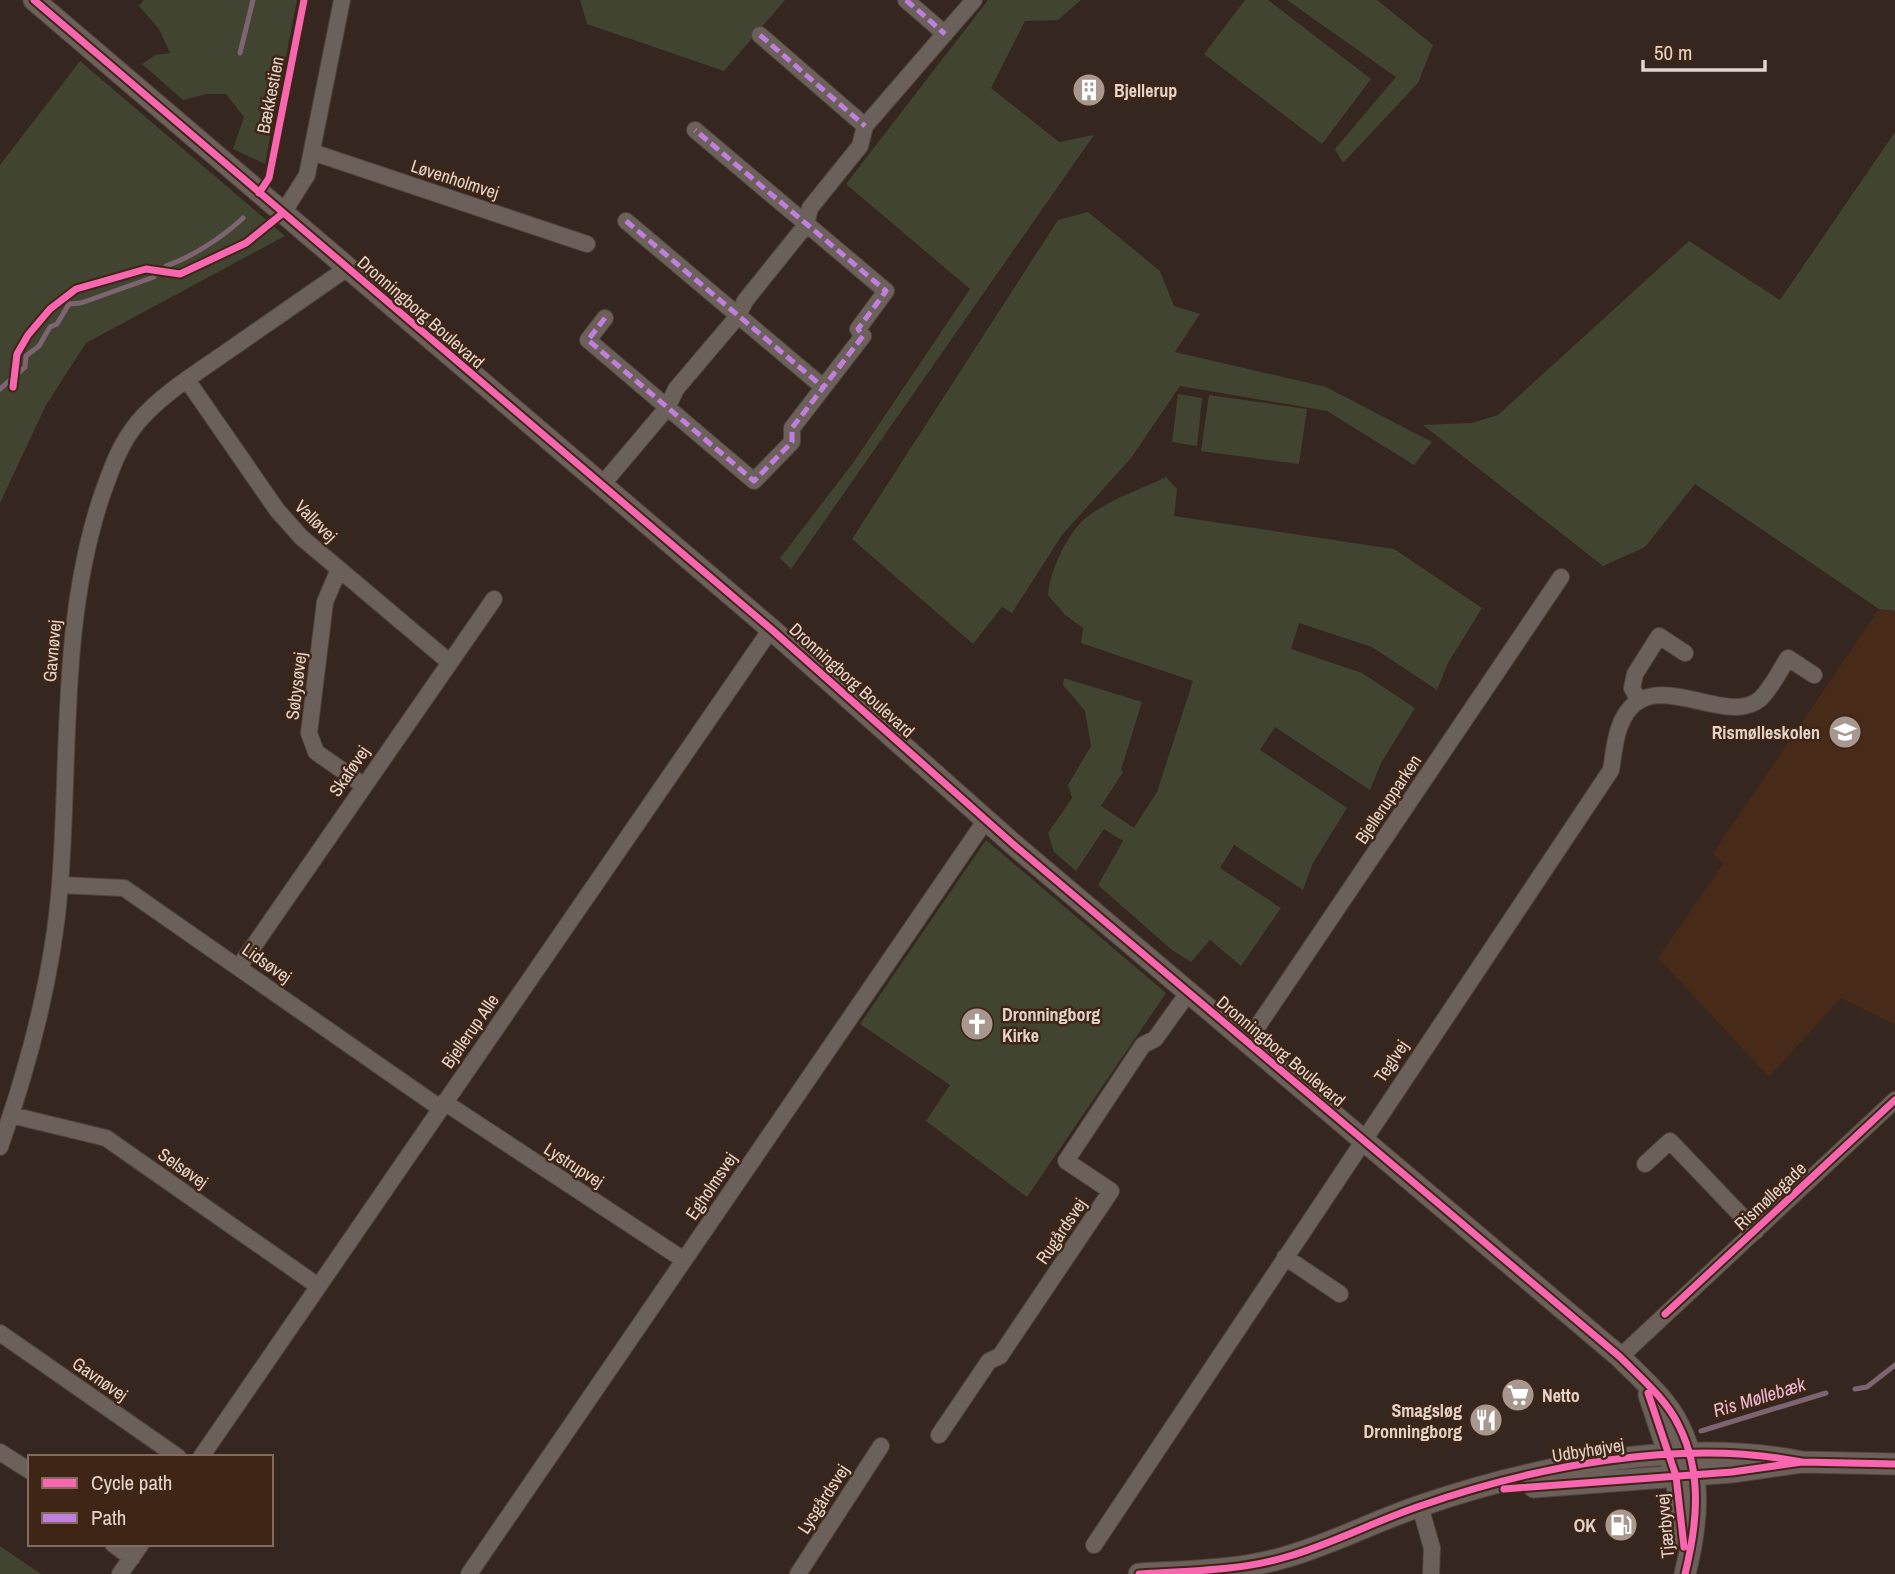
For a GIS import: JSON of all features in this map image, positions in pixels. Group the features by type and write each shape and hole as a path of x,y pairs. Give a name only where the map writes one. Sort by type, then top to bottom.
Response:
{"street":[{"name":"Dronningborg Boulevard","path":"34,0 600,486 771,629 985,821 1619,1357 1646,1386 1683,1465"},
{"path":"283,214 307,175 342,0"},
{"path":"906,0 946,34"},
{"path":"600,486 667,408 676,389 738,316 745,301 806,225 810,208 860,146 865,126 974,0"},
{"path":"760,35 865,126"},
{"path":"605,318 588,340 754,481 792,442 792,428 863,337 858,329 886,291 695,131"},
{"name":"Løvenholmvej","path":"312,152 587,244"},
{"path":"626,221 823,387"},
{"name":"Gavnøvej","path":"0,1147 49,971 60,885 66,718 74,619 95,516 114,459 139,421 187,380 346,269"},
{"name":"Valløvej","path":"187,380 277,510 302,537 448,661"},
{"name":"Søbysøvej","path":"339,569 325,602 309,733 316,752 363,785"},
{"name":"Bjellerupparken","path":"1247,1042 1561,578"},
{"name":"Skaføvej","path":"239,967 448,661 494,599"},
{"name":"Bjellerup Alle","path":"202,1455 771,629"},
{"path":"1685,653 1659,636 1634,674 1632,688 1639,701 1662,694 1740,707 1760,699 1788,658 1814,675"},
{"name":"Teglvej","path":"1094,1545 1611,770 1622,722 1639,701"},
{"name":"Egholmsvej","path":"468,1574 985,821"},
{"name":"Lidsøvej","path":"60,885 124,888 442,1105"},
{"name":"Rugårdsvej","path":"939,1435 989,1361 1000,1356 1111,1191 1066,1161 1143,1045 1155,1039 1188,993"},
{"name":"Rismøllegade","path":"1619,1357 1895,1100"},
{"name":"Lystrupvej","path":"442,1105 684,1260"},
{"name":"Selsøvej","path":"11,1115 106,1138 318,1286"},
{"path":"1646,1164 1670,1141 1756,1231"},
{"path":"1285,1257 1340,1294"},
{"name":"Gavnøvej","path":"0,1333 175,1455"},
{"name":"Lysgårdsvej","path":"798,1574 881,1446"},
{"path":"0,1452 28,1470"},
{"name":"Udbyhøjvej","path":"1139,1574 1287,1565 1420,1506 1465,1492 1537,1474 1629,1459 1683,1465 1758,1453 1802,1462 1895,1464"},
{"path":"1420,1506 1432,1548 1431,1574"},
{"path":"120,1574 136,1551"}],"shaded area":[{"name":"Rismølleskolen","path":"1879,609 1895,611 1895,1025 1841,998 1769,1077 1658,958 1723,864 1713,853"}],"green space":[{"path":"144,0 297,0 265,164 233,149 244,117 226,94 207,94 183,100 142,64 155,55 170,53 159,29 139,6"},
{"path":"580,0 785,0 724,71 587,24"},
{"path":"988,0 1081,0 1058,20 1025,21 991,88 1059,142 1094,135 791,569 780,558 853,463 970,289 846,184"},
{"path":"1245,0 1268,0 1371,79 1322,144 1204,54"},
{"path":"1287,0 1377,0 1433,45 1418,83 1343,163 1335,149 1396,77"},
{"path":"80,61 285,236 86,343 46,405 0,503 0,165"},
{"path":"1895,132 1895,611 1879,609 1695,484 1645,547 1603,566 1423,425 1472,423 1498,415 1689,241 1780,300"},
{"path":"1088,212 1160,271 1174,306 1200,314 1175,352 1326,387 1432,442 1414,465 1327,411 1180,386 1131,458 1062,535 1012,613 1002,607 973,644 852,539 1058,220"},
{"path":"1178,394 1202,398 1197,446 1172,442"},
{"path":"1209,395 1307,409 1299,464 1201,451"},
{"path":"1166,477 1177,489 1174,516 1394,549 1482,608 1448,663 1437,690 1372,647 1299,623 1291,649 1362,673 1415,708 1381,763 1370,790 1275,727 1260,750 1347,808 1313,863 1303,890 1234,845 1220,868 1281,908 1241,966 1210,940 1191,962 1172,950 1098,885 1123,841 1104,829 1076,871 1054,852 1048,833 1072,798 1068,785 1091,746 1085,711 1063,685 1064,678 1142,702 1121,770 1123,772 1101,806 1134,828 1157,792 1193,681 1081,643 1083,628 1065,615 1048,595 1052,574 1062,550 1083,520 1109,503"},
{"path":"986,840 1166,993 1027,1197 926,1121 950,1085 860,1024"},
{"path":"0,1546 41,1574 0,1574"}],"waterway":[{"path":"240,53 253,0"},
{"path":"166,266 207,246 243,218"},
{"path":"0,389 25,367 26,356 39,346 69,304 81,303 154,277"},
{"name":"Ris Møllebæk","path":"1855,1389 1867,1387 1895,1365"},
{"name":"Ris Møllebæk","path":"1701,1431 1826,1393"}],"marked path":[{"path":"906,0 945,34"},
{"path":"760,35 865,126"},
{"path":"605,318 588,340 754,481 792,442 792,428 863,336 858,329 886,291 695,130"},
{"path":"626,221 823,387"}],"cycle path":[{"name":"Tjærbyvej","path":"34,0 771,629 1013,844 1620,1357 1668,1407 1687,1444 1696,1500 1685,1574"},
{"name":"Bækkestien","path":"259,193 269,178 304,0"},
{"path":"13,387 17,354 28,335 50,309 76,289 146,269 180,274 246,243 283,213"},
{"path":"1665,1314 1895,1100"},
{"name":"Tjærbyvej","path":"1648,1393 1676,1476 1684,1547"},
{"path":"1139,1574 1213,1570 1268,1562 1303,1552 1403,1512 1464,1492 1560,1468 1609,1460 1707,1453 1756,1455 1802,1462"},
{"path":"1504,1489 1732,1472 1802,1462 1895,1464"}],"place":[{"name":"Bjellerup","path":"1089,90"},
{"name":"Rismølleskolen","path":"1845,732"},
{"name":"Dronningborg Kirke","path":"977,1024"},
{"name":"Netto","path":"1518,1395"},
{"name":"Smagsløg Dronningborg","path":"1486,1420"},
{"name":"OK","path":"1621,1525"}]}
